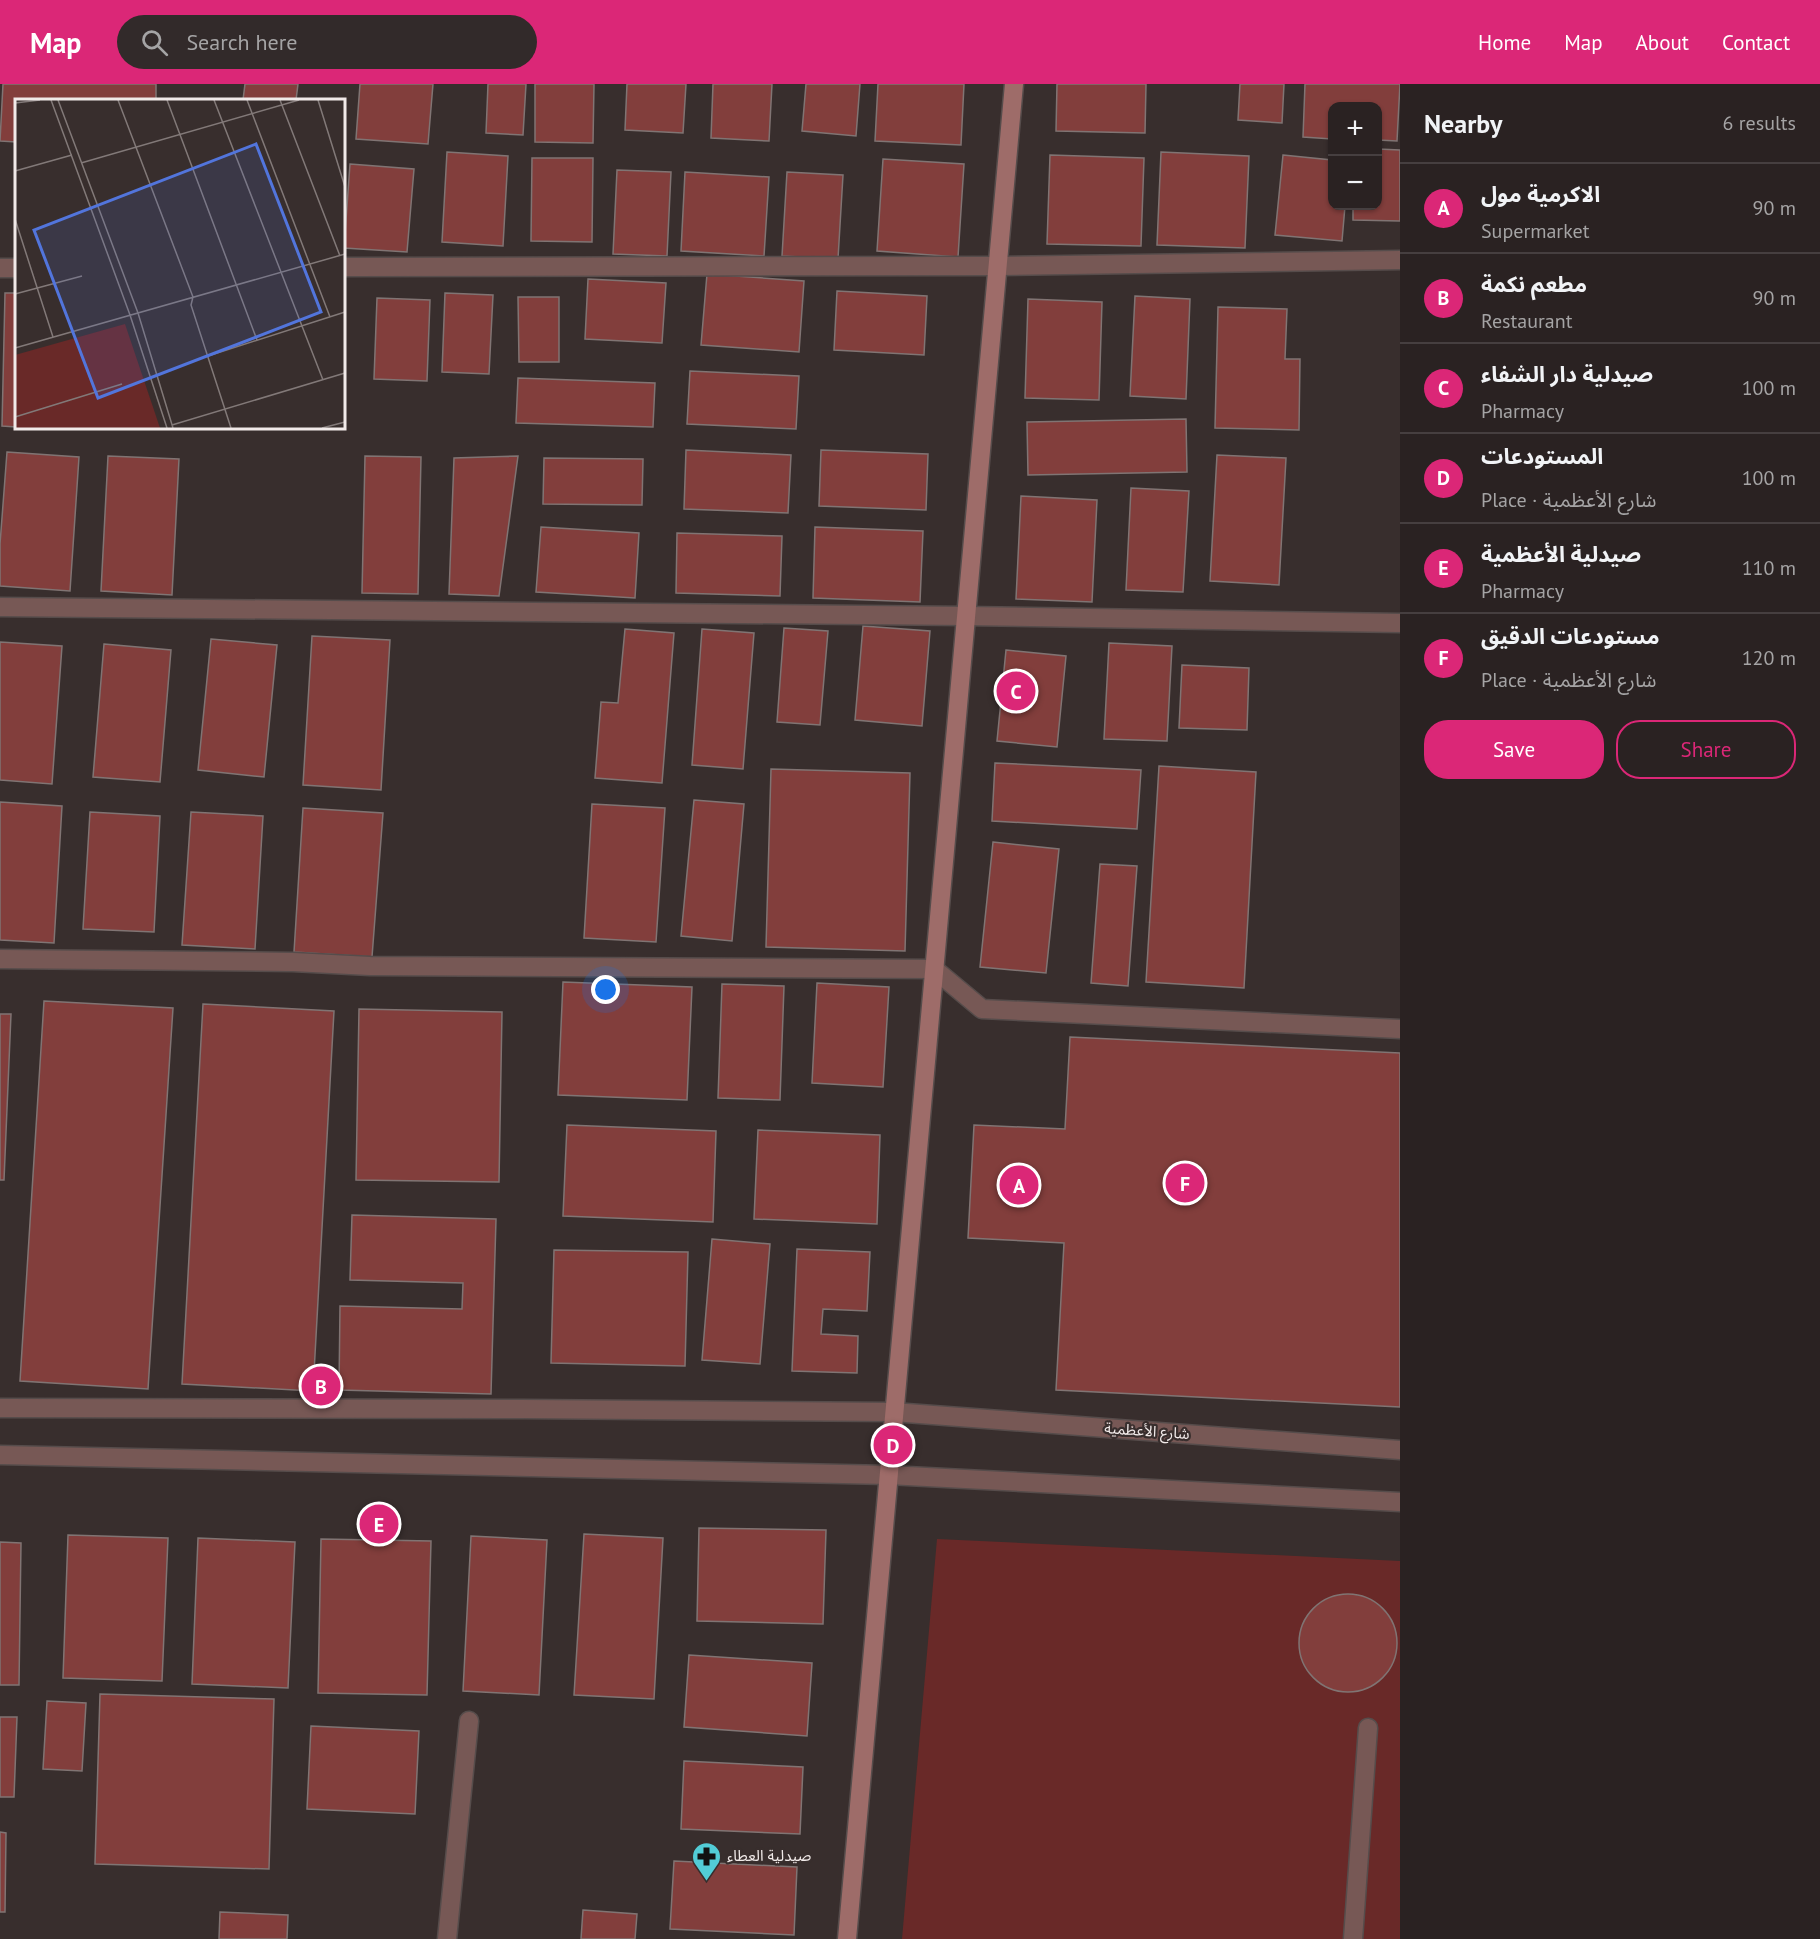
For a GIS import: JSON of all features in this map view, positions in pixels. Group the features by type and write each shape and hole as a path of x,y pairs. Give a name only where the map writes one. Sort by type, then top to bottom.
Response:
{"main road":[{"path":"847,1939 1014,84"}],"street":[{"path":"345,267 997,266 1400,260"},
{"path":"0,607 965,616 1400,623"},
{"path":"0,959 293,962 382,966 934,969 982,1009 1400,1029"},
{"name":"شارع الأعظمية","path":"0,1408 512,1408 893,1412 1400,1450"},
{"path":"0,1455 888,1475 1400,1502"},
{"path":"447,1939 469,1721"},
{"path":"1353,1939 1368,1728"}],"shaded area":[{"path":"937,1539 1400,1561 1400,1939 902,1939"}],"building":[{"path":"3,84 156,84 156,99 15,99 15,142 0,141"},
{"path":"245,84 298,84 296,99 243,99"},
{"path":"360,84 433,84 428,144 356,139"},
{"path":"488,84 526,84 523,135 486,133"},
{"path":"535,84 594,84 593,143 535,142"},
{"path":"627,84 686,84 683,133 625,130"},
{"path":"713,84 772,84 769,141 711,138"},
{"path":"806,84 860,84 856,136 802,131"},
{"path":"878,84 964,84 961,145 875,141"},
{"path":"1057,84 1146,84 1145,133 1056,131"},
{"path":"1240,84 1284,84 1282,123 1238,120"},
{"path":"1305,84 1400,84 1397,141 1382,140 1382,102 1328,102 1328,139 1303,137"},
{"path":"1382,149 1400,150 1400,221 1353,220 1353,210 1382,210"},
{"path":"447,152 508,156 503,246 442,242"},
{"path":"1161,152 1249,156 1245,248 1157,245"},
{"path":"1050,155 1144,158 1141,246 1047,244"},
{"path":"1283,155 1328,160 1328,210 1345,210 1342,241 1275,235"},
{"path":"532,158 593,158 592,242 531,241"},
{"path":"883,159 964,164 958,257 877,251"},
{"path":"350,164 414,169 407,252 345,248"},
{"path":"617,170 671,172 667,256 613,254"},
{"path":"685,172 769,177 764,256 681,251"},
{"path":"787,172 843,175 838,259 782,256"},
{"path":"707,274 804,281 799,352 701,345"},
{"path":"588,279 666,283 662,343 585,339"},
{"path":"837,291 927,296 924,355 834,350"},
{"path":"5,293 15,293 15,427 2,426"},
{"path":"445,293 493,295 489,374 442,372"},
{"path":"1135,296 1190,299 1186,399 1130,396"},
{"path":"518,297 559,297 559,362 519,362"},
{"path":"377,298 430,300 427,381 374,379"},
{"path":"1028,299 1102,302 1099,400 1025,398"},
{"path":"1218,307 1287,309 1285,359 1300,359 1299,430 1215,428"},
{"path":"690,371 799,376 796,429 687,424"},
{"path":"518,378 655,383 653,427 516,423"},
{"path":"1186,419 1187,472 1028,475 1027,422"},
{"path":"686,450 791,455 788,513 684,509"},
{"path":"821,450 928,454 926,510 819,506"},
{"path":"7,452 79,457 70,591 0,586 0,544"},
{"path":"1217,455 1286,458 1279,585 1210,581"},
{"path":"108,456 179,459 172,595 101,591"},
{"path":"365,456 421,457 418,594 362,593"},
{"path":"518,456 499,596 449,594 454,458"},
{"path":"544,458 643,459 642,505 543,504"},
{"path":"1131,488 1189,491 1183,592 1126,590"},
{"path":"1021,496 1097,500 1092,602 1016,599"},
{"path":"541,527 639,533 635,598 536,592"},
{"path":"815,527 923,531 920,602 813,598"},
{"path":"677,533 782,536 780,596 676,593"},
{"path":"863,626 930,631 922,726 855,720"},
{"path":"784,628 828,631 820,725 777,722"},
{"path":"625,629 674,633 662,783 595,778 601,702 618,703"},
{"path":"702,629 754,633 743,769 692,765"},
{"path":"312,636 390,640 381,790 303,785"},
{"path":"211,639 277,645 264,777 198,770"},
{"path":"0,642 62,646 52,784 0,780"},
{"path":"1109,643 1172,646 1167,741 1104,739"},
{"path":"104,644 171,650 160,782 93,777"},
{"path":"1006,650 1066,656 1057,747 997,741"},
{"path":"1182,665 1249,668 1247,730 1179,728"},
{"path":"995,763 1141,770 1137,829 992,821"},
{"path":"1159,766 1256,772 1244,988 1146,982"},
{"path":"771,769 910,773 905,951 766,947"},
{"path":"694,800 744,804 732,941 681,936"},
{"path":"0,802 62,806 54,943 0,940"},
{"path":"592,804 665,808 656,942 584,938"},
{"path":"303,808 383,813 372,957 294,952"},
{"path":"90,812 160,816 154,932 83,929"},
{"path":"191,812 263,816 255,949 182,945"},
{"path":"993,842 1059,849 1046,973 980,967"},
{"path":"1100,864 1137,866 1128,986 1091,983"},
{"path":"563,982 692,987 687,1100 558,1095"},
{"path":"817,983 889,987 883,1087 812,1083"},
{"path":"722,984 784,986 780,1100 718,1098"},
{"path":"44,1001 173,1008 148,1389 20,1381"},
{"path":"203,1004 334,1011 313,1391 182,1384"},
{"path":"359,1009 502,1012 499,1182 356,1180"},
{"path":"0,1014 11,1014 4,1180 0,1180"},
{"path":"1070,1037 1400,1053 1400,1407 1056,1390 1064,1243 968,1238 974,1125 1065,1129"},
{"path":"567,1125 716,1131 713,1222 563,1216"},
{"path":"758,1130 880,1135 877,1224 754,1219"},
{"path":"352,1215 496,1219 491,1394 339,1390 340,1306 462,1309 463,1283 350,1280"},
{"path":"712,1239 770,1244 760,1364 702,1360"},
{"path":"797,1249 870,1252 867,1311 823,1309 821,1334 858,1336 857,1373 792,1371"},
{"path":"554,1250 688,1252 685,1366 551,1363"},
{"path":"699,1528 826,1530 823,1624 697,1621"},
{"path":"584,1534 663,1538 654,1699 574,1695"},
{"path":"68,1535 168,1538 162,1681 63,1678"},
{"path":"471,1536 547,1540 539,1695 463,1691"},
{"path":"198,1538 295,1542 288,1688 192,1684"},
{"path":"321,1539 431,1541 427,1695 318,1693"},
{"path":"0,1542 21,1543 19,1685 0,1685"},
{"path":"1348,1594 1367,1597 1383,1608 1394,1624 1397,1643 1394,1662 1383,1678 1367,1689 1348,1692 1329,1689 1313,1678 1302,1662 1299,1643 1302,1624 1313,1608 1329,1597"},
{"path":"689,1655 812,1663 807,1736 684,1727"},
{"path":"100,1694 274,1699 269,1869 95,1864"},
{"path":"47,1701 86,1703 82,1771 43,1769"},
{"path":"0,1717 17,1717 14,1797 0,1797"},
{"path":"311,1726 419,1731 415,1814 307,1809"},
{"path":"684,1761 803,1767 800,1834 681,1829"},
{"path":"0,1832 6,1833 5,1912 0,1912"},
{"path":"674,1861 797,1867 794,1935 670,1929"},
{"path":"583,1910 637,1914 635,1939 581,1939"},
{"path":"220,1912 288,1915 287,1939 219,1939"}],"place":[{"name":"صيدلية دار الشفاء","path":"1016,691"},
{"name":"مستودعات الدقيق","path":"1185,1183"},
{"name":"الاكرمية مول","path":"1019,1185"},
{"name":"مطعم نكمة","path":"321,1386"},
{"name":"المستودعات","path":"893,1445"},
{"name":"صيدلية الأعظمية","path":"379,1524"},
{"name":"صيدلية العطاء","path":"706,1882"}]}
